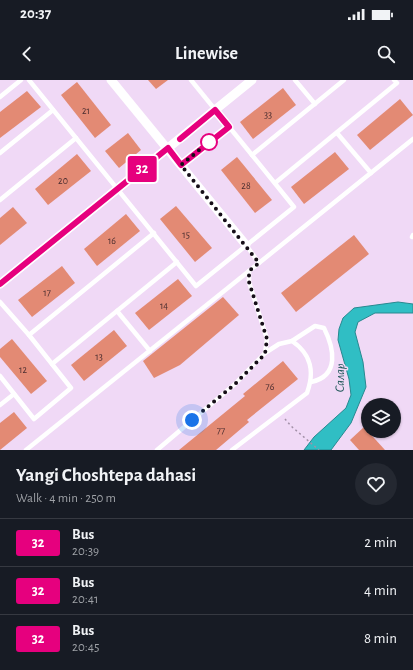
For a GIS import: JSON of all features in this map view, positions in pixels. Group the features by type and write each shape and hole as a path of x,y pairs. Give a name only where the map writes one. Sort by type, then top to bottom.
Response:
{"street":[{"path":"111,80 246,245"},
{"path":"0,284 252,80"}],"lane":[{"path":"0,97 21,80"},
{"path":"29,80 119,189 196,286 294,207 191,80"},
{"path":"295,80 314,104"},
{"path":"252,155 344,80"},
{"path":"275,184 396,83 394,80"},
{"path":"0,153 53,110"},
{"path":"181,165 229,127"},
{"path":"337,133 371,173"},
{"path":"0,200 76,138"},
{"path":"26,450 413,140"},
{"path":"29,335 154,233"},
{"path":"246,245 259,263"},
{"path":"52,364 177,262"},
{"path":"249,271 249,282 267,339 265,354"},
{"path":"0,302 29,335 71,388 34,419 0,376"},
{"path":"117,311 150,351"},
{"path":"157,450 235,384 265,354 279,344 292,341 315,326 324,328 329,339 332,360 330,371 322,379 311,382"},
{"path":"232,450 307,393 311,382 311,369 304,349 292,341"},
{"path":"1,402 14,394"}],"path":[{"path":"281,413 291,426 318,450"}],"shaded area":[{"name":"Салар","path":"398,302 413,304 413,313 375,313 358,322 355,332 363,362 366,387 351,423 331,450 304,450 314,437 346,408 351,395 349,379 338,340 339,329 343,318 354,308"}],"building":[{"path":"148,80 168,80 156,89"},
{"path":"77,82 111,125 95,138 61,95"},
{"path":"283,88 296,105 253,139 240,122"},
{"path":"27,91 41,107 0,138 0,112"},
{"path":"400,99 413,115 370,150 357,135"},
{"path":"128,133 141,150 119,168 105,151"},
{"path":"335,152 349,169 304,204 291,187"},
{"path":"77,154 91,171 48,205 35,189"},
{"path":"237,157 272,200 255,213 221,170"},
{"path":"176,206 212,248 195,262 160,219"},
{"path":"13,207 27,223 0,245 0,218"},
{"path":"126,214 140,231 97,266 84,249"},
{"path":"354,235 369,254 296,312 281,293"},
{"path":"62,266 75,283 32,317 18,300"},
{"path":"178,279 192,296 149,330 135,313"},
{"path":"223,297 239,315 180,365 154,378 143,361"},
{"path":"114,330 127,346 84,381 71,365"},
{"path":"12,339 47,381 31,394 0,357 0,349"},
{"path":"283,361 298,379 247,420 249,422 216,450 179,450 245,396 243,394"},
{"path":"14,412 27,428 0,450 0,423"},
{"path":"361,430 361,438 374,438 385,450 359,450 350,440"}],"bus line":[{"name":"32","path":"0,284 168,148 181,165 229,127 215,110 180,139"}],"route":[{"path":"192,420 235,384 265,354 267,339 249,282 249,271 259,263 181,165 209,142"}]}
